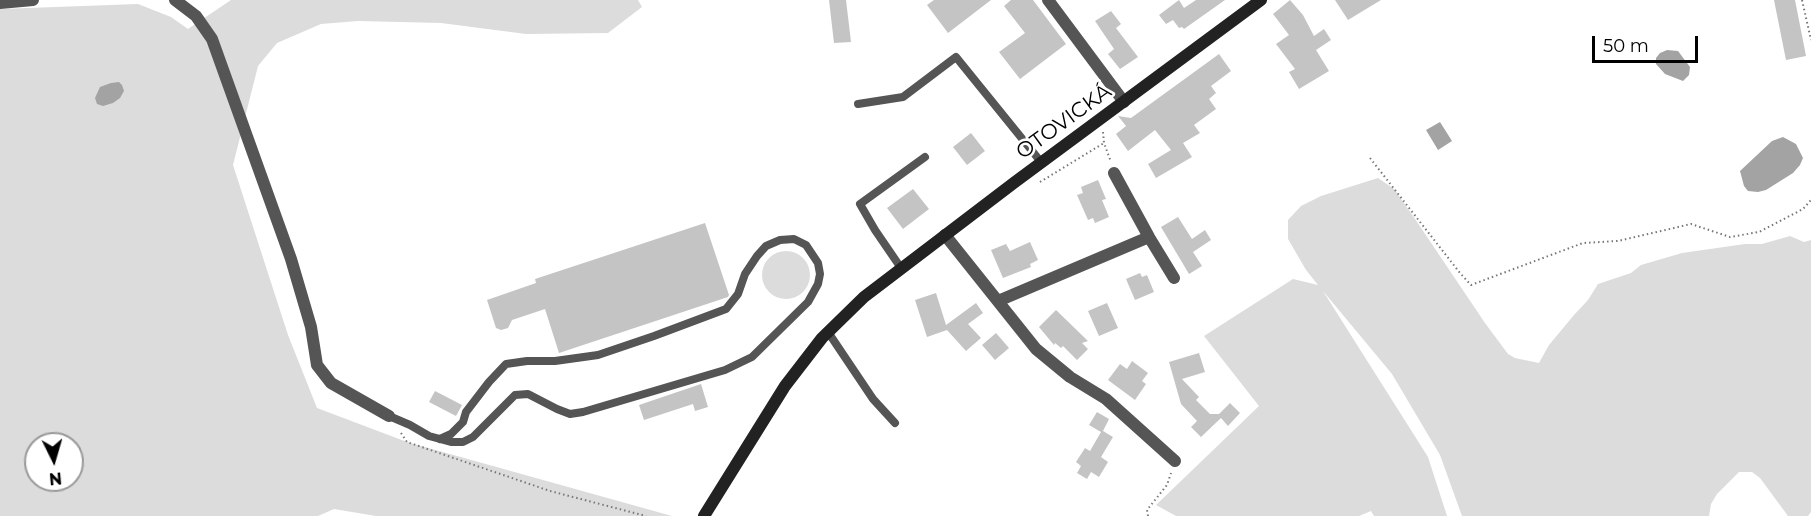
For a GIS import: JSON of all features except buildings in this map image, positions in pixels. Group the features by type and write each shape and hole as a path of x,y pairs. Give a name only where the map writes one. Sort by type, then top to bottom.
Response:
{"street":[{"path":"0,3 33,0"},
{"path":"174,0 196,16 212,39 291,259 311,327 317,365 331,383 389,416"},
{"path":"1048,0 1124,102"},
{"name":"OTOVICKÁ","path":"704,516 785,386 828,332 864,297 1041,162 1261,0"},
{"path":"1114,173 1174,278"},
{"path":"945,235 1036,349 1070,378 1106,399 1175,461"},
{"path":"998,302 1149,237"}],"lane":[{"path":"858,104 903,97 956,57 1041,162"},
{"path":"901,268 860,204 926,157"},
{"path":"389,416 429,436 440,439 451,442 463,442 473,437 515,395 528,394 570,414 725,370 752,357 808,302 818,284 820,274 818,263 806,245 794,239 780,240 766,246 757,256 738,294 726,309 598,355 506,364 466,412 463,422 452,434 440,439"},
{"path":"828,332 873,399 895,423"}],"path":[{"path":"1802,0 1811,40"},
{"path":"1036,184 1104,143 1114,173"},
{"path":"1370,158 1471,285 1583,243 1618,241 1691,224 1730,237 1759,232 1803,209 1811,200"},
{"path":"389,416 406,442 550,491 646,516"},
{"path":"1148,516 1147,510 1167,485 1175,461"}],"shaded area":[{"path":"231,0 638,0 642,7 608,33 526,34 441,23 358,21 321,24 277,43 258,66 233,165 288,335 317,408 407,442 672,516 376,516 334,509 318,516 0,516 0,9 138,4 171,17 188,29"},
{"path":"1667,50 1678,51 1690,67 1689,75 1683,81 1665,74 1656,64 1656,58"},
{"path":"119,82 124,91 120,98 103,106 97,104 95,98 100,87"},
{"path":"1440,122 1452,141 1438,150 1426,130"},
{"path":"1783,137 1796,144 1803,158 1800,165 1793,173 1766,190 1748,191 1744,186 1740,171 1772,141"},
{"path":"1378,178 1394,189 1508,354 1515,358 1539,363 1549,345 1588,300 1598,284 1631,273 1641,265 1682,253 1745,244 1762,244 1790,236 1804,242 1811,240 1811,512 1808,516 1788,516 1760,478 1752,472 1739,472 1717,494 1711,504 1709,516 1462,516 1440,455 1392,374 1323,291 1428,457 1447,516 1374,516 1371,511 1359,516 1176,516 1156,505 1259,406 1204,336 1293,279 1318,285 1306,270 1288,239 1288,220 1301,206 1321,196"},
{"path":"781,251 791,251 803,258 810,270 810,280 803,292 791,299 781,299 766,288 762,280 762,270 773,255"}]}
